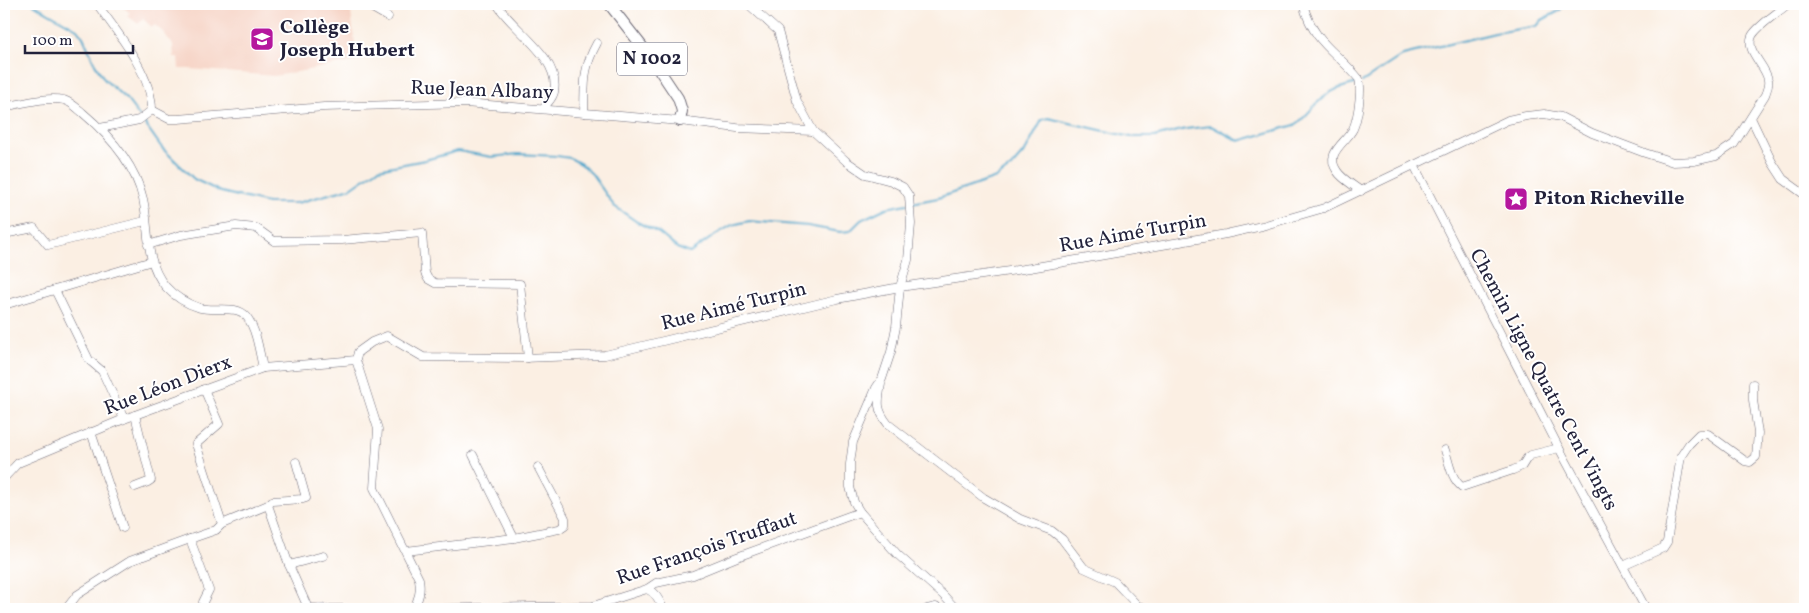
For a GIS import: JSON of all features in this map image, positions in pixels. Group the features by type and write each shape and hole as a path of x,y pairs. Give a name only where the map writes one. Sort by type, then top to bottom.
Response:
{"main road":[{"name":"N 1002","path":"608,4 652,59 678,98 682,111 680,121"}],"street":[{"path":"97,4 136,60 150,96 150,112 139,120 100,128"},
{"path":"368,5 378,4"},
{"path":"497,4 508,19 539,50 553,76 554,93 544,108"},
{"path":"748,4 778,31 797,101 813,131 865,174 891,181 903,187 909,196 911,224 908,260 900,288 891,352 882,379 878,405 880,414 888,424 984,498 1020,519 1052,530 1062,539 1084,568 1115,582 1138,606 1149,609"},
{"path":"1303,4 1310,24 1322,42 1360,82 1354,128 1337,148 1333,156 1336,170 1361,191"},
{"name":"Rue Aimé Turpin","path":"356,360 358,352 372,342 387,336 423,357 528,358 605,355 836,299 1226,234 1324,208 1508,120 1526,116 1544,114 1561,117 1592,133 1664,159 1673,162 1694,162 1716,156 1734,144 1765,96 1768,79 1753,51 1751,45 1753,35 1788,4"},
{"path":"368,5 388,17"},
{"path":"584,113 585,71 588,59 597,43"},
{"path":"4,107 47,100 64,100 100,128 124,158 138,183 143,198 148,245 152,261 164,285 190,304 208,309 237,310 246,315 253,329 263,368"},
{"name":"Rue Jean Albany","path":"150,112 169,119 178,119 324,107 465,103 544,108 737,128 813,131"},
{"path":"1751,118 1772,162 1783,179 1805,196"},
{"name":"Chemin Ligne Quatre Cent Vingts","path":"1414,166 1559,448 1646,609"},
{"path":"4,234 34,228 48,245 145,221"},
{"path":"148,245 181,235 236,226 256,228 274,241 342,240 422,233 425,273 431,282 520,284 528,358"},
{"path":"4,305 152,261"},
{"path":"55,290 89,360 102,371 124,418"},
{"path":"356,360 378,430 374,488 419,579 419,599 413,609"},
{"name":"Rue Léon Dierx","path":"4,478 18,463 124,418 263,368 356,360"},
{"path":"882,379 876,388 853,442 850,464 850,487 854,502 860,512 897,554 956,609"},
{"path":"1623,566 1663,548 1667,542 1681,456 1699,434 1708,434 1745,462 1750,462 1756,457 1758,433 1753,400 1753,384"},
{"path":"204,389 219,424 196,444 222,524"},
{"path":"135,414 151,480 135,487"},
{"path":"91,432 123,528"},
{"path":"1445,450 1453,476 1462,487 1522,466 1531,455 1559,448"},
{"path":"474,455 514,538"},
{"path":"66,609 77,594 130,561 216,530 222,524 268,505 272,501 303,500 306,498 296,462"},
{"path":"406,551 514,538 559,529 566,525 566,518 538,467"},
{"path":"268,505 304,608 350,609"},
{"name":"Rue François Truffaut","path":"413,609 593,606 647,589 656,583 693,575 860,512"},
{"path":"190,539 209,590 203,602 205,609"},
{"path":"289,565 323,556"},
{"path":"647,589 653,592 661,602 663,609"},
{"path":"927,609 936,607 939,609"}],"shaded area":[{"name":"Collège Joseph Hubert","path":"119,4 350,4 357,61 275,76 179,69 178,57 174,57 173,45 164,33 155,25 152,27 143,19 138,24 128,16 130,13"}],"waterway":[{"path":"33,4 77,29 104,79 127,100 140,117"},
{"path":"1362,82 1403,55 1495,33 1537,26 1542,20 1559,11 1565,4"},
{"path":"912,203 938,198 996,178 1011,167 1026,150 1042,120 1048,118 1131,137 1154,137 1186,129 1211,126 1239,141 1295,125 1328,94 1357,83"},
{"path":"143,121 162,148 194,179 221,192 267,203 297,203 351,188 378,169 425,160 458,151 492,157 518,154 570,158 581,164 592,174 614,206 637,222 659,233 677,248 690,253 732,225 749,221 808,226 840,232 850,231 861,220 886,208 907,204"}],"place":[{"name":"Collège Joseph Hubert","path":"262,39"},
{"name":"Piton Richeville","path":"1516,199"}]}
